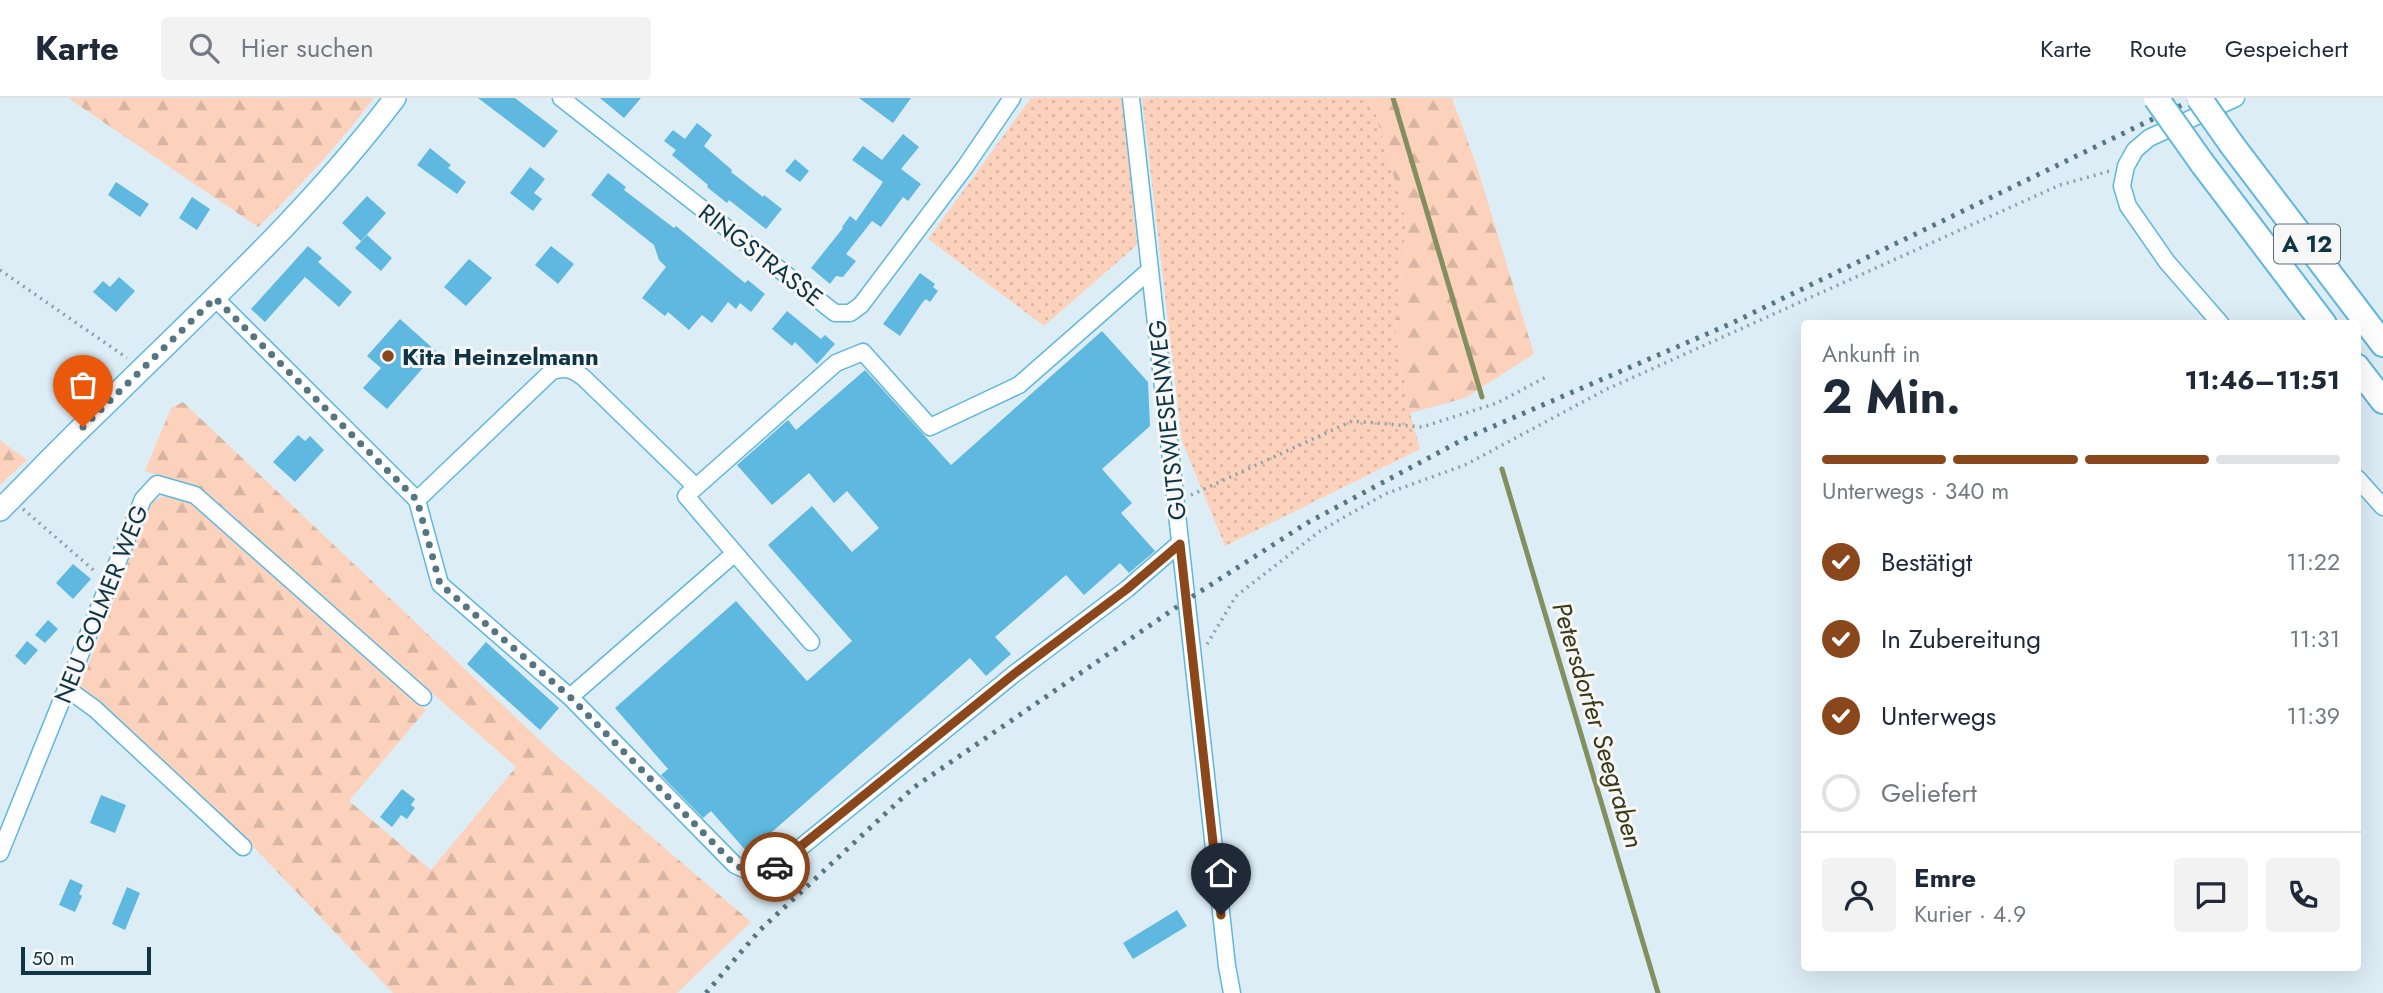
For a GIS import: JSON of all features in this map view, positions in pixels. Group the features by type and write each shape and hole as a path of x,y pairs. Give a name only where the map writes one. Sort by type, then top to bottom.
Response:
{"highway":[{"name":"A 12","path":"2156,98 2321,320"},
{"name":"A 12","path":"2199,98 2383,344"},
{"path":"2361,372 2383,401"}],"main road":[{"path":"6,504 311,200 395,98"}],"street":[{"name":"RINGSTRASSE","path":"561,98 835,313 850,313 861,305 965,167 1012,98"},
{"name":"GUTSWIESENWEG","path":"1131,98 1232,993"},
{"path":"2218,320 2167,262 2128,206 2122,186 2126,166 2135,150 2149,138 2236,98"},
{"path":"811,642 686,496 836,363 863,352 930,427 1019,385 1150,270"},
{"path":"215,298 417,500 440,584 570,697 735,865 763,878 1014,674 1127,589 1180,544"},
{"path":"417,500 552,371 563,368 574,369 696,487"},
{"path":"2361,482 2383,507"},
{"name":"NEU GOLMER WEG","path":"0,853 143,499 157,484 195,495 423,697"},
{"path":"570,697 735,553"},
{"path":"66,688 95,709 243,847"}],"path":[{"path":"1194,667 1236,596 1320,531 1385,494 1465,465 1605,390 2070,183 2126,166"},
{"path":"0,270 143,369"},
{"path":"1176,501 1352,421 1422,427 1497,403 1548,376"},
{"path":"6,504 109,582"}],"green space":[{"path":"68,98 374,98 319,165 258,227"},
{"path":"1031,98 1123,98 1137,245 1044,326 928,239"},
{"path":"1142,98 1371,98 1406,219 1396,332 1410,413 1420,449 1225,546 1182,441"},
{"path":"1371,98 1452,98 1477,167 1534,354 1465,398 1410,413 1396,332 1406,219"},
{"path":"183,402 549,749 751,922 677,993 393,993 246,839 80,686 152,502 163,496 190,502 426,710 349,801 431,870 516,767 199,488 145,471 171,408"},
{"path":"0,440 27,460 0,485"}],"building":[{"path":"478,98 515,98 558,131 544,148"},
{"path":"600,98 641,98 624,118"},
{"path":"859,98 911,98 893,123"},
{"path":"697,123 712,135 704,146 732,170 731,172 782,209 766,229 729,200 727,203 672,155 676,150 664,141 673,130 685,139"},
{"path":"903,134 919,147 901,169 921,184 908,201 903,197 881,227 872,221 846,254 856,261 843,277 836,276 830,284 811,268 850,216 856,221 883,182 852,160 863,146 882,160"},
{"path":"430,148 451,165 448,168 466,182 457,194 417,165"},
{"path":"795,159 809,171 800,182 785,171"},
{"path":"530,167 545,179 534,193 542,199 533,211 510,193"},
{"path":"608,173 626,187 624,190 674,228 676,226 745,283 748,280 765,294 751,312 740,303 736,309 728,302 712,323 702,315 689,330 668,312 665,316 642,298 666,267 659,260 654,245 591,195"},
{"path":"116,182 149,204 140,217 108,195"},
{"path":"367,196 386,213 361,241 342,223"},
{"path":"192,197 210,209 197,230 179,218"},
{"path":"367,235 392,258 381,271 355,248"},
{"path":"308,246 322,258 318,262 352,292 339,307 305,277 265,322 251,309"},
{"path":"551,246 574,264 558,284 535,265"},
{"path":"469,259 492,278 466,306 444,287"},
{"path":"920,273 935,284 933,287 938,291 930,302 926,299 922,303 900,336 883,324"},
{"path":"119,277 135,291 116,312 93,292 103,281 110,287"},
{"path":"787,311 821,339 825,335 835,344 817,364 795,342 792,346 772,329"},
{"path":"400,319 437,352 387,409 363,388 381,368 367,356"},
{"path":"1102,331 1148,382 1150,426 1102,469 1132,503 1121,513 1155,551 1129,573 1120,563 1084,595 1066,575 995,637 1011,654 986,676 970,658 748,853 711,811 703,818 661,775 668,769 615,708 736,601 807,681 852,641 768,545 812,506 852,552 879,528 847,491 834,503 809,473 772,505 737,465 788,420 796,430 865,370 951,465"},
{"path":"298,435 305,441 310,436 324,450 295,482 273,462"},
{"path":"73,564 91,579 73,599 56,583"},
{"path":"48,620 58,629 45,643 35,635"},
{"path":"27,641 38,650 25,665 15,656"},
{"path":"486,642 559,708 540,730 467,664"},
{"path":"402,789 415,799 411,805 415,808 407,819 401,815 392,827 380,817"},
{"path":"101,795 126,805 115,833 90,823"},
{"path":"70,879 83,885 79,894 82,896 75,912 59,905"},
{"path":"127,887 140,893 125,930 112,924"},
{"path":"1177,910 1187,926 1133,959 1123,943"}],"waterway":[{"name":"Petersdorfer Seegraben","path":"1393,98 1482,397"},
{"name":"Petersdorfer Seegraben","path":"1502,469 1658,993"}],"railway":[{"path":"706,993 760,930 913,788 1187,600 1307,523 1464,439 1730,324 2196,98"}],"way so far":[{"path":"83,427 215,298 417,500 440,584 570,697 735,865 763,878 775,867"}],"place":[{"name":"Kita Heinzelmann","path":"388,356"}],"route":[{"path":"775,867 1014,674 1127,589 1180,544 1221,915"}]}
